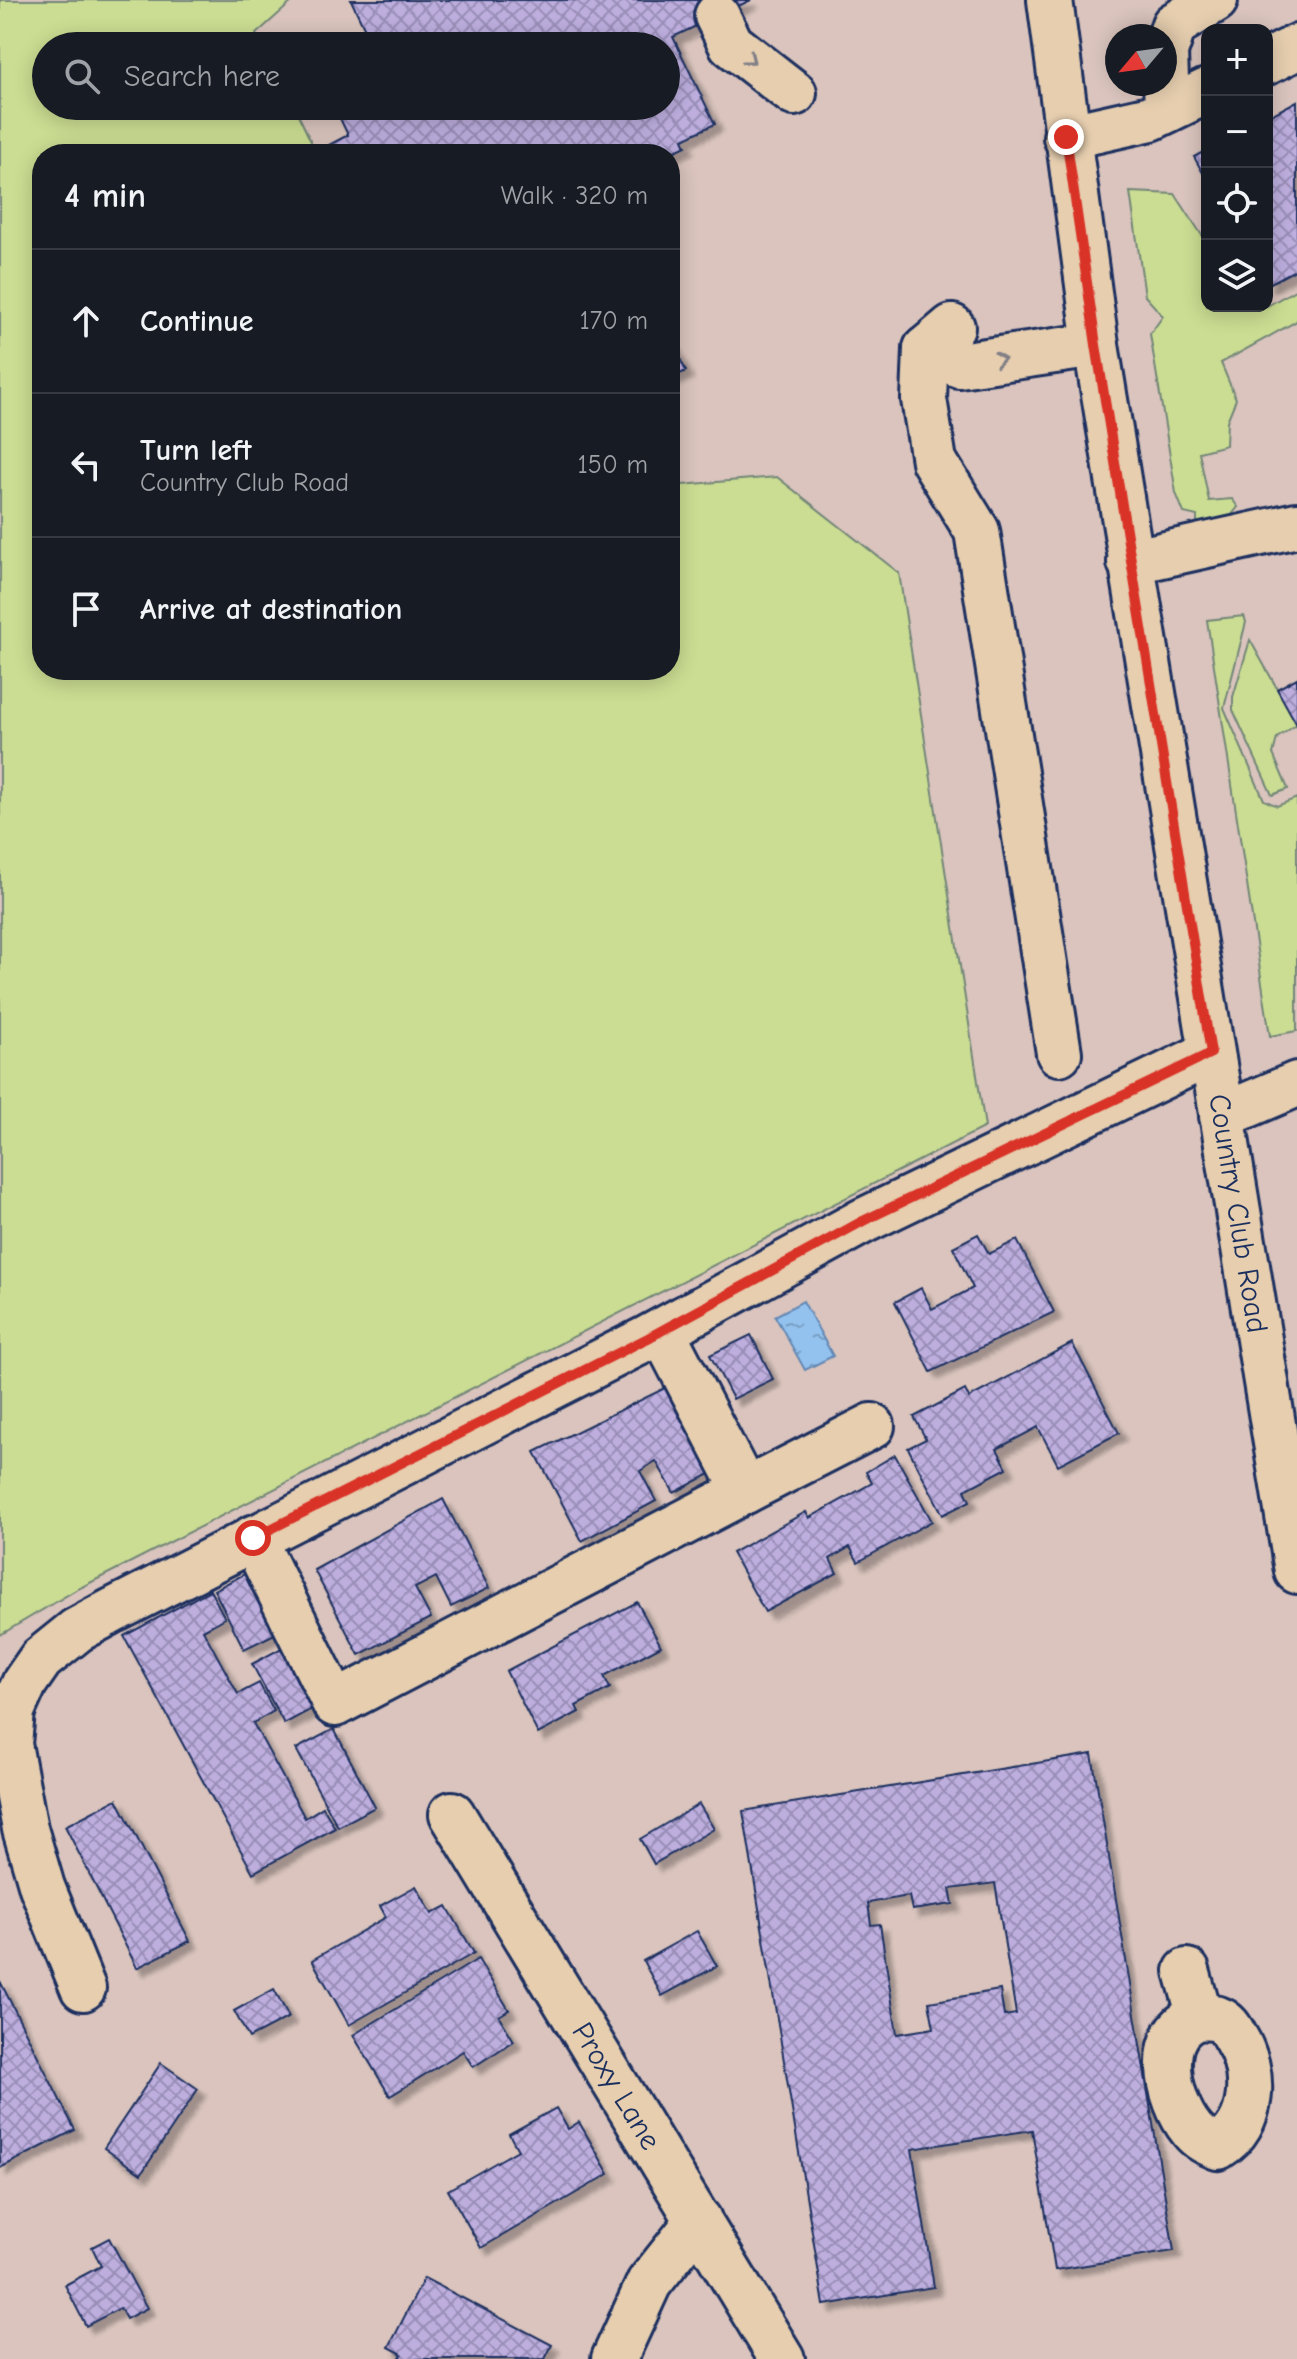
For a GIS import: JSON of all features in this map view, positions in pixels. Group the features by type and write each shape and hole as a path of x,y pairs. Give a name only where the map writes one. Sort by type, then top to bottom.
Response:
{"street":[{"name":"Country Club Road","path":"1050,0 1066,137 1130,562 1297,1571"},
{"path":"1167,110 1165,52 1174,25 1215,0"},
{"path":"717,16 731,44 794,93"},
{"path":"1273,59 1297,47"},
{"path":"1066,137 1151,118 1201,94"},
{"path":"1059,1053 977,531 934,461 924,399 939,338 959,365 1096,345"},
{"path":"1130,562 1297,525"},
{"path":"83,1988 42,1887 25,1829 9,1744 12,1711 41,1659 77,1630 662,1331 863,1221 1211,1053"},
{"path":"1222,1116 1297,1084"},
{"path":"662,1331 745,1491"},
{"path":"253,1538 335,1704 872,1426"},
{"name":"Proxy Lane","path":"452,1814 782,2359"},
{"path":"1187,1971 1200,2017"},
{"path":"1200,2017 1219,2019 1228,2026 1246,2063 1250,2095 1245,2116 1220,2162 1183,2117 1174,2094 1169,2048 1173,2035 1185,2021 1200,2017"},
{"path":"614,2359 649,2283 699,2220"}],"green space":[{"path":"0,0 294,0 258,32 32,32 32,120 301,120 312,144 32,144 32,680 680,680 680,485 777,477 899,573 985,1127 76,1590 0,1635"},
{"path":"1130,192 1175,194 1201,234 1201,312 1273,312 1273,303 1297,289 1297,321 1221,363 1236,399 1227,421 1226,445 1199,452 1209,501 1232,499 1238,507 1227,521 1197,525 1197,516 1184,513 1176,493 1150,334 1163,316 1145,296"},
{"path":"1244,616 1246,622 1224,708 1264,800 1277,806 1297,798 1297,1031 1270,1036 1207,620"},
{"path":"1250,640 1297,724 1277,738 1273,754 1288,789 1272,795 1233,710 1233,697"}],"water":[{"path":"803,1301 833,1356 805,1370 775,1316"}],"building":[{"path":"351,0 751,0 680,34 366,32"},
{"path":"680,52 715,124 683,139 686,146 680,149 680,144 331,144 348,135 341,120 680,120"},
{"path":"1297,101 1297,269 1273,282 1273,168 1273,114"},
{"path":"1201,153 1201,169 1194,157"},
{"path":"680,359 686,371 680,374"},
{"path":"1297,678 1297,725 1277,689"},
{"path":"978,1234 989,1254 1017,1240 1054,1312 931,1372 895,1302 921,1288 932,1309 973,1288 953,1247"},
{"path":"751,1335 773,1379 733,1399 710,1355"},
{"path":"1072,1343 1119,1433 1058,1465 1038,1427 997,1449 1007,1468 965,1490 970,1501 943,1515 908,1448 926,1439 914,1417 965,1390 969,1398"},
{"path":"665,1388 710,1474 674,1493 656,1461 640,1471 656,1501 582,1541 535,1452"},
{"path":"895,1455 932,1521 858,1562 850,1547 830,1559 837,1573 765,1612 732,1553 806,1512 809,1518 872,1483 866,1472"},
{"path":"443,1499 489,1588 451,1607 436,1577 415,1588 431,1618 359,1655 314,1570"},
{"path":"252,1570 283,1630 244,1649 214,1590"},
{"path":"210,1590 225,1618 203,1630 238,1694 259,1683 274,1711 253,1723 305,1818 323,1807 335,1828 253,1873 124,1636"},
{"path":"637,1602 661,1646 604,1676 610,1688 576,1706 579,1712 538,1734 506,1671"},
{"path":"289,1644 321,1704 284,1724 252,1664"},
{"path":"334,1729 375,1807 338,1827 296,1749"},
{"path":"1092,1754 1174,2251 1055,2270 1032,2130 912,2149 934,2287 824,2305 743,1811","holes":["995,1883 1016,2014 1004,2016 1000,1990 929,2002 934,2028 897,2034 880,1924 871,1925 868,1903 909,1896 912,1910 953,1904 950,1889"]},
{"path":"117,1799 190,1941 137,1968 65,1826"},
{"path":"699,1804 714,1829 654,1864 640,1839"},
{"path":"416,1886 432,1914 447,1906 474,1953 349,2025 312,1960 386,1917 380,1906"},
{"path":"697,1931 717,1966 662,1996 643,1961"},
{"path":"478,1959 509,2010 499,2016 514,2041 473,2067 463,2051 390,2096 353,2035"},
{"path":"0,1981 75,2130 0,2168"},
{"path":"274,1989 289,2017 249,2038 234,2011"},
{"path":"161,2063 198,2089 141,2174 104,2148"},
{"path":"556,2108 568,2129 579,2122 609,2174 481,2248 448,2190 518,2150 509,2134"},
{"path":"109,2238 147,2308 126,2319 120,2308 86,2326 65,2285 101,2266 92,2247"},
{"path":"424,2278 552,2345 545,2359 399,2359 402,2354 389,2347"}],"route":[{"path":"253,1538 648,1338 863,1221 1211,1053 1130,562 1066,137"}]}
